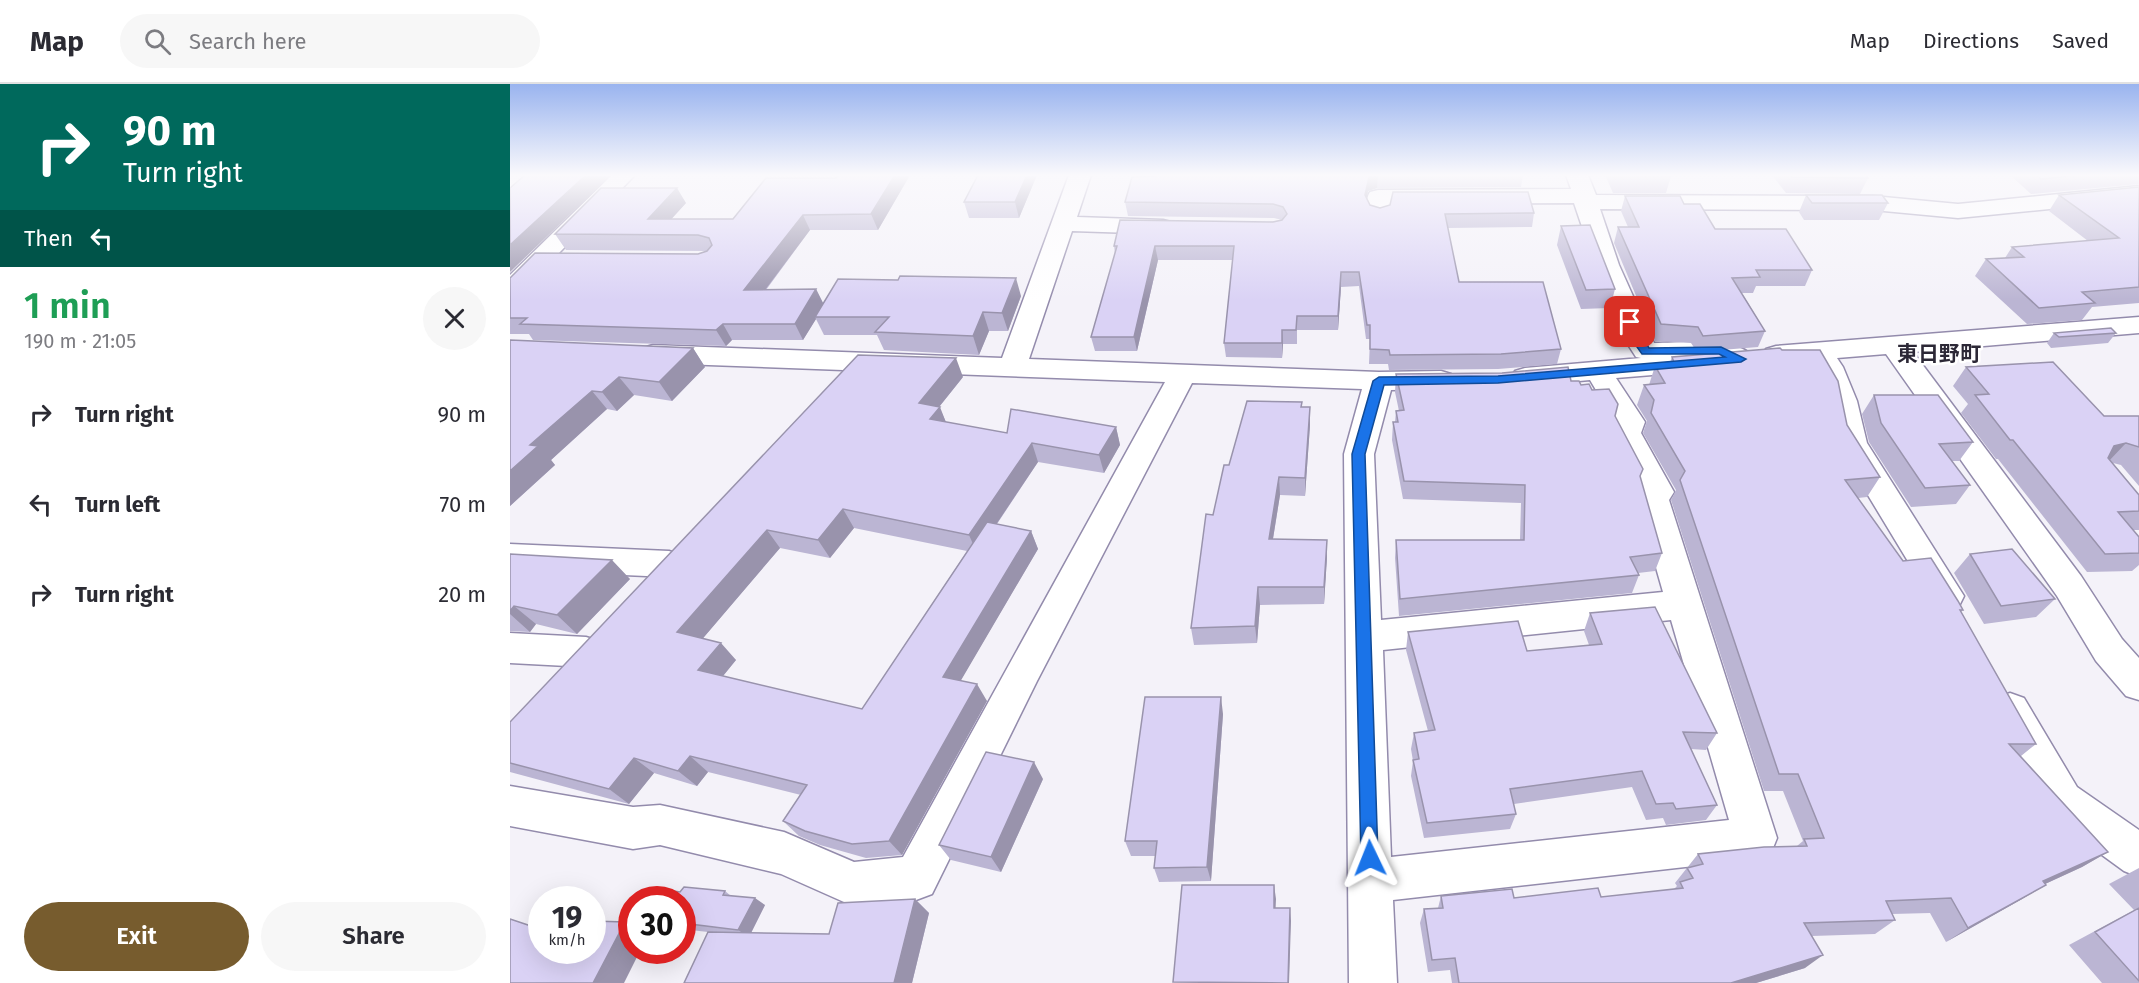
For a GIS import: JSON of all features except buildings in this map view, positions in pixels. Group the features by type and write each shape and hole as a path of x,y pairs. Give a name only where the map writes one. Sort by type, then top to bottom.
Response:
{"street":[{"path":"510,289 581,217"},
{"path":"1013,366 1065,217"},
{"path":"1591,217 1607,265 1638,340 1646,351 1721,351 1741,359"},
{"path":"1063,224 1181,227"},
{"path":"538,259 572,259"},
{"path":"1498,380 2139,325"},
{"path":"1894,346 2069,586 2109,650 2139,684"},
{"path":"1816,352 1829,367 1843,400 1852,444 1961,621"},
{"path":"627,353 1379,381 1462,380"},
{"path":"829,394 861,360"},
{"path":"1370,881 1756,838 1651,494 1658,492 1626,433 1630,422 1598,371"},
{"path":"510,806 633,828 660,825 784,853 853,884 916,878 1184,374"},
{"path":"1373,983 1359,454 1379,381"},
{"path":"639,596 693,539"},
{"path":"510,557 669,564"},
{"path":"1363,636 1685,604"},
{"path":"510,648 597,640 555,684"},
{"path":"1995,684 2062,801 2139,856"}],"district":[{"name":"東日野町","path":"1939,354"}],"route":[{"path":"1370,858 1359,454 1379,381 1498,380 1741,359 1721,351 1646,351 1630,322"}]}
